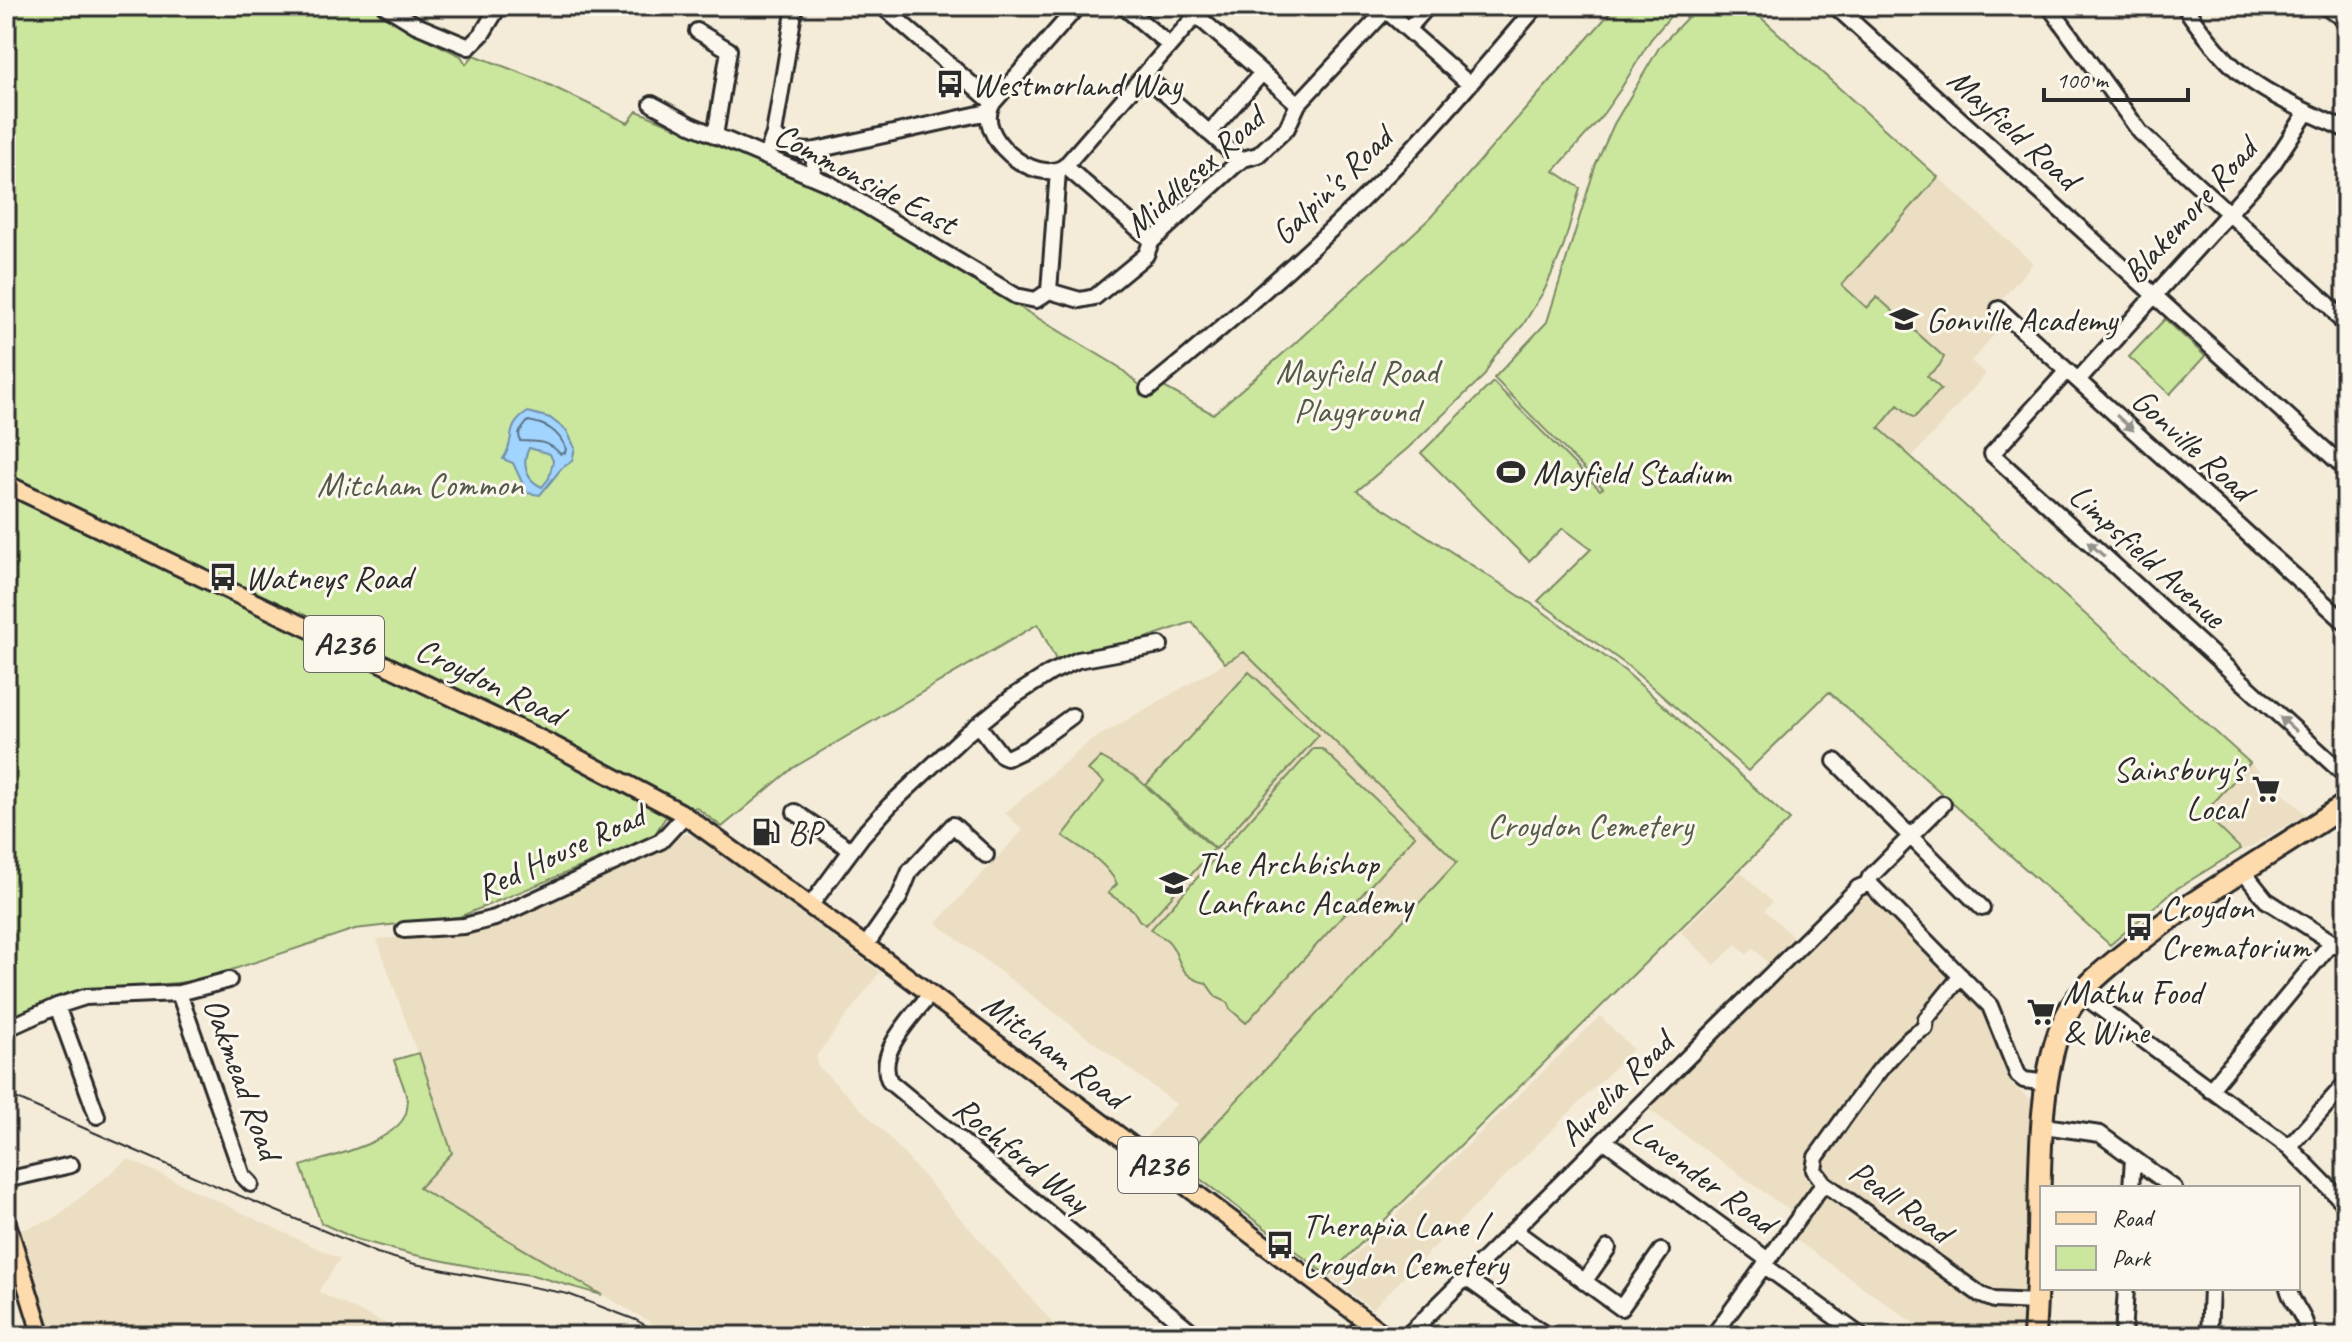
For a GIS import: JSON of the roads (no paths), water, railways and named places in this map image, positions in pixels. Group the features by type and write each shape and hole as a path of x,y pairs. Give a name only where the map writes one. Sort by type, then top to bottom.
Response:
{"highway":[{"path":"2041,1186 2048,1083 2060,1030 2081,994 2136,944 2241,869 2343,814"},
{"path":"2034,1336 2040,1214"}],"main road":[{"name":"Croydon Road","path":"6,484 553,745 685,815"},
{"name":"Mitcham Road","path":"685,815 866,945 1386,1336"},
{"path":"6,1220 42,1336"}],"street":[{"path":"385,6 416,25 471,46 499,6"},
{"path":"610,6 622,6"},
{"path":"766,156 774,134 795,6"},
{"path":"882,6 990,107"},
{"path":"774,134 789,148 816,150 990,107 1078,6"},
{"path":"1123,6 1169,45"},
{"path":"1408,29 1428,6"},
{"name":"Galpin's Road","path":"1148,389 1229,322 1387,175 1537,6"},
{"name":"Mayfield Road","path":"1835,6 2346,469"},
{"path":"1849,18 1860,6"},
{"path":"2049,6 2136,128 2223,218 2330,306 2346,327"},
{"path":"2184,6 2233,67 2263,88 2346,130"},
{"path":"2324,6 2346,20"},
{"path":"1384,8 1469,84"},
{"name":"Middlesex Road","path":"1049,291 1074,299 1095,297 1146,255 1152,241 1240,160 1258,155 1291,124 1298,104 1384,8"},
{"path":"1049,291 1061,169 1200,10 1262,73 1298,104"},
{"path":"697,31 729,50 715,136"},
{"path":"1209,133 1262,73"},
{"path":"1144,75 1240,160"},
{"name":"Commonside East","path":"652,104 715,136 812,175 1016,296 1036,300 1049,291"},
{"path":"990,107 989,121 996,138 1013,157 1035,169 1061,169 1152,241"},
{"name":"Blakemore Road","path":"2072,375 2092,366 2273,164 2307,112"},
{"path":"812,175 816,150"},
{"name":"Gonville Road","path":"1999,309 2346,623"},
{"name":"Limpsfield Avenue","path":"2072,375 1992,454 2346,776"},
{"path":"810,906 851,850 909,786 1023,690 1062,667 1096,656 1160,645"},
{"path":"978,725 1002,756 1007,758 1028,748 1072,716"},
{"path":"1835,761 1982,908"},
{"name":"Aurelia Road","path":"1407,1336 1858,888 1867,884 1870,877 1943,804"},
{"path":"795,812 851,850"},
{"name":"Red House Road","path":"404,930 464,926 495,918 661,841 685,815"},
{"path":"866,945 899,898 910,871 956,821 986,855"},
{"path":"2241,869 2266,900 2346,951"},
{"path":"1867,884 1993,1009 2018,1075 2024,1080 2048,1083"},
{"path":"2210,1090 2332,942"},
{"name":"Peall Road","path":"1961,976 1926,1019 1925,1028 1914,1033 1896,1050 1816,1157 1814,1170 1824,1183 1984,1297 2036,1302"},
{"path":"6,1029 57,1006 97,996 179,993 229,980"},
{"name":"Oakmead Road","path":"179,993 243,1176 251,1184"},
{"name":"Rochford Way","path":"930,994 888,1053 885,1071 890,1082 1197,1336"},
{"path":"2081,994 2289,1147 2346,1205"},
{"path":"57,1006 97,1116"},
{"path":"2289,1147 2346,1083"},
{"path":"2044,1126 2100,1134 2171,1186"},
{"name":"Lavender Road","path":"1605,1141 1861,1336"},
{"path":"2131,1186 2133,1158"},
{"path":"6,1180 71,1165"},
{"path":"1713,1336 1824,1183"},
{"path":"1514,1230 1621,1308 1637,1272 1661,1251"},
{"path":"1584,1282 1608,1248"},
{"path":"1466,1278 1547,1336"},
{"path":"2123,1336 2126,1290"},
{"path":"2209,1336 2211,1290"},
{"path":"2289,1290 2305,1320 2308,1336"},
{"path":"1349,1336 1369,1324"}],"water":[{"path":"528,412 550,418 567,431 575,448 572,461 561,469 540,495 527,493 513,463 503,459 520,418","holes":["529,448 550,454 553,461 549,478 542,487 526,471 527,454"]}],"tram line":[{"path":"6,1094 377,1253 415,1264 568,1294 636,1320 664,1336"}],"place":[{"name":"Westmorland Way","path":"950,84"},
{"name":"Gonville Academy","path":"1904,319"},
{"name":"Mayfield Stadium","path":"1511,472"},
{"name":"Watneys Road","path":"223,577"},
{"name":"Sainsbury's Local","path":"2266,789"},
{"name":"BP","path":"766,832"},
{"name":"The Archbishop Lanfranc Academy","path":"1174,883"},
{"name":"Croydon Crematorium","path":"2139,927"},
{"name":"Mathu Food & Wine","path":"2041,1012"},
{"name":"Therapia Lane / Croydon Cemetery","path":"1280,1245"}],"park label":[{"name":"Mayfield Road Playground","path":"1357,390"},
{"name":"Mitcham Common","path":"420,484"},
{"name":"Croydon Cemetery","path":"1590,825"}]}
